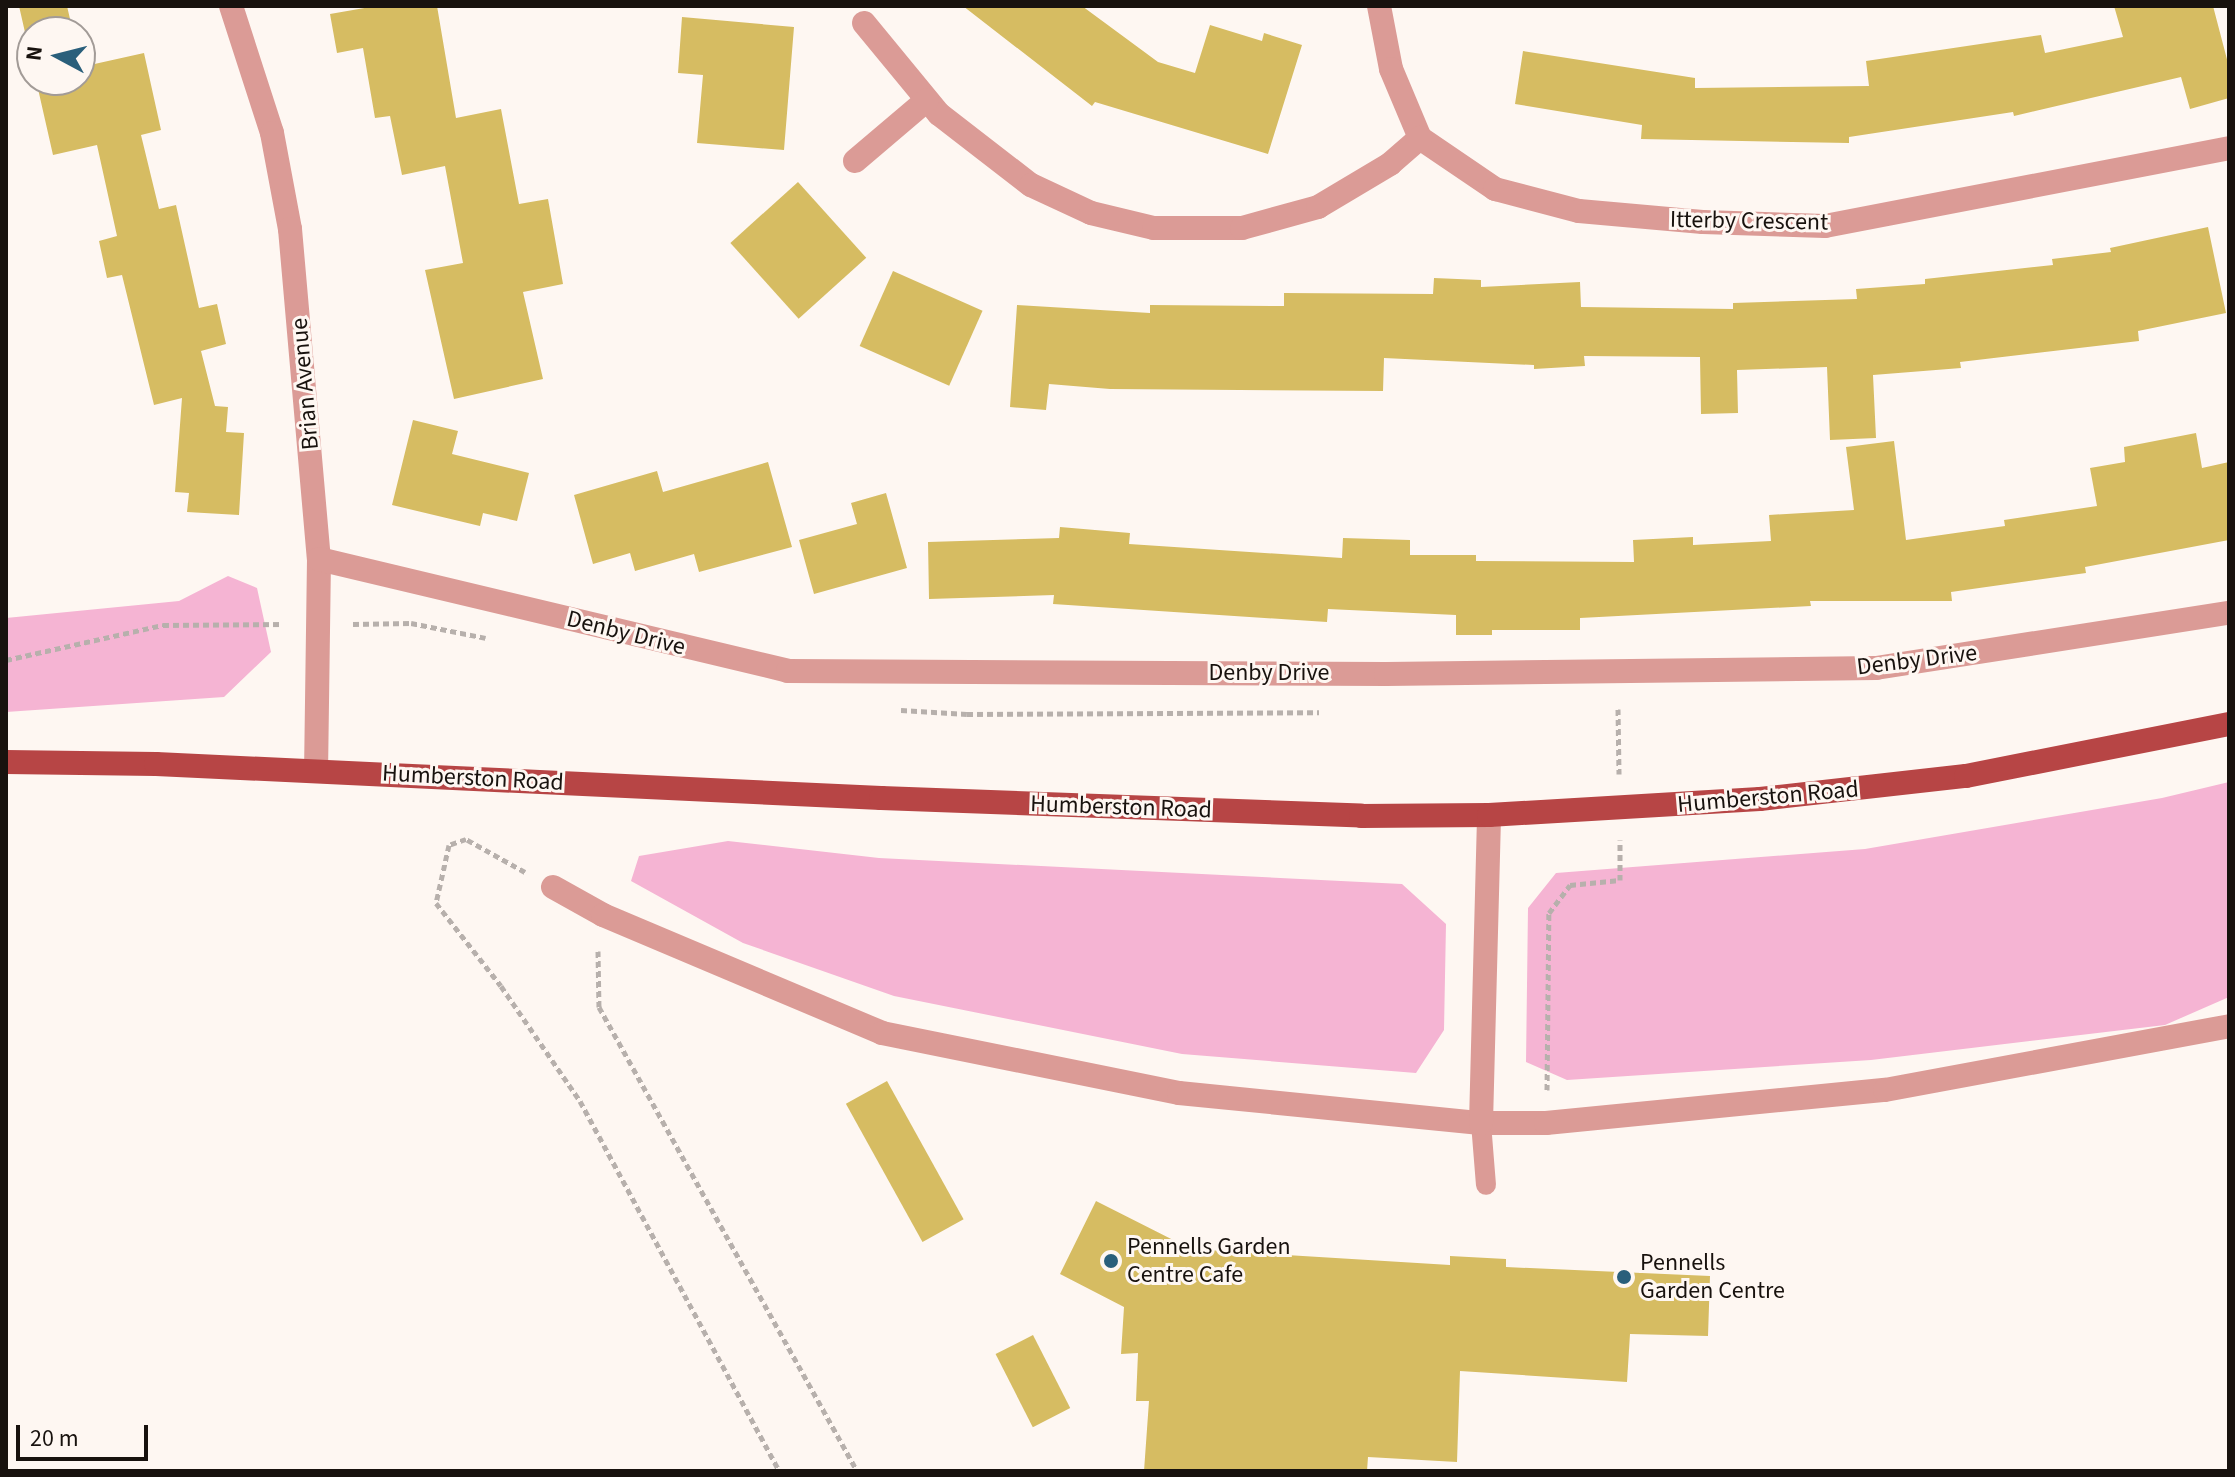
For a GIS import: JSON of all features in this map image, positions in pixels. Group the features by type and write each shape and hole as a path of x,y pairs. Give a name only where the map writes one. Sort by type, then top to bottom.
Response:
{"main road":[{"name":"Humberston Road","path":"6,762 316,771 896,799 1361,816 1489,815 1760,799 1966,776 2229,724"}],"street":[{"name":"Brian Avenue","path":"231,6 272,133 290,229 319,559 316,771"},
{"path":"864,23 939,114 1031,185 1091,213 1154,228 1242,228 1318,207 1390,164 1420,138 1391,69 1379,6"},
{"path":"855,161 927,100"},
{"name":"Itterby Crescent","path":"1420,138 1495,189 1579,211 1703,222 1825,226 2229,148"},
{"name":"Denby Drive","path":"319,559 788,671 1386,674 1876,668 2229,613"},
{"path":"1481,1123 1489,815"},
{"path":"553,887 603,915 882,1033 1179,1093 1481,1123 1546,1123 1885,1090 2229,1026"}],"lane":[{"path":"1481,1123 1486,1185"}],"path":[{"path":"1546,1123 1549,913 1570,885 1620,880 1618,709"},
{"path":"553,887 466,839 449,845 436,903 501,986 580,1101 779,1471"},
{"path":"603,915 598,945 599,1007 857,1471"}],"shaded area":[{"path":"228,576 257,588 271,652 224,697 6,712 6,618 179,601"},
{"path":"2229,782 2229,997 2165,1025 1871,1060 1567,1080 1526,1062 1528,908 1556,873 1865,849 2162,798"},
{"path":"728,841 879,858 1402,884 1446,924 1444,1030 1416,1073 1182,1054 894,996 743,943 631,881 639,856"}],"building":[{"path":"19,6 67,6 69,16 21,16"},
{"path":"376,6 437,6 456,118 501,109 519,204 548,199 563,284 523,292 543,379 454,399 425,270 463,263 445,166 402,175 390,116 375,118 363,48 337,53 330,14"},
{"path":"963,6 1082,6 1158,62 1195,73 1210,25 1262,41 1264,33 1302,45 1268,154 1095,102 1092,106"},
{"path":"2114,6 2213,6 2229,67 2229,98 2190,109 2181,77 2014,116 2013,112 1849,137 1849,143 1641,139 1642,125 1515,104 1523,51 1695,78 1695,88 1869,86 1866,61 2041,35 2045,53 2123,37"},
{"path":"682,17 794,27 784,150 697,143 703,75 678,73"},
{"path":"144,53 161,130 141,135 159,209 176,205 199,308 217,304 226,344 201,351 215,406 228,407 226,432 244,433 239,515 187,512 189,493 175,492 182,398 154,405 122,275 107,278 99,241 117,236 97,145 53,155 40,96 96,96 96,64"},
{"path":"798,182 866,258 799,319 730,243"},
{"path":"2208,227 2226,313 2138,331 2139,341 1960,362 1961,368 1873,375 1876,438 1830,440 1827,367 1737,370 1738,413 1701,414 1700,357 1584,356 1585,366 1534,369 1534,365 1384,358 1383,391 1110,389 1049,384 1046,410 1010,407 1017,305 1150,313 1150,305 1284,306 1284,293 1433,294 1434,278 1481,280 1481,287 1580,282 1581,307 1733,309 1733,303 1857,299 1856,289 1925,284 1925,279 2053,265 2052,259 2111,252 2110,248"},
{"path":"893,271 983,311 949,386 860,346"},
{"path":"413,420 458,431 452,454 529,473 517,521 483,513 480,526 392,505"},
{"path":"2196,433 2202,468 2229,462 2229,540 2085,567 2086,573 1951,592 1952,601 1810,601 1811,606 1580,618 1580,630 1492,630 1492,635 1456,635 1456,615 1328,609 1327,622 1053,604 1054,595 929,599 928,542 1059,538 1060,527 1130,533 1129,544 1342,558 1343,538 1410,540 1410,555 1476,555 1476,561 1634,562 1633,540 1693,537 1693,545 1771,541 1769,515 1854,510 1846,447 1894,441 1906,540 2005,526 2004,520 2097,506 2090,468 2125,462 2124,447"},
{"path":"768,462 792,547 699,572 694,554 635,571 630,553 593,564 574,495 657,471 663,492"},
{"path":"886,493 907,568 814,594 799,540 857,524 851,503"},
{"path":"887,1081 964,1219 922,1242 846,1104"},
{"path":"1096,1201 1191,1249 1450,1265 1450,1256 1506,1259 1506,1267 1710,1276 1708,1336 1630,1334 1627,1382 1460,1371 1457,1462 1368,1457 1367,1471 1144,1471 1149,1401 1136,1401 1138,1353 1121,1354 1124,1307 1060,1274"},
{"path":"1033,1335 1070,1408 1033,1427 996,1354"}],"place":[{"name":"Pennells Garden Centre Cafe","path":"1111,1261"},
{"name":"Pennells Garden Centre","path":"1624,1277"}]}
